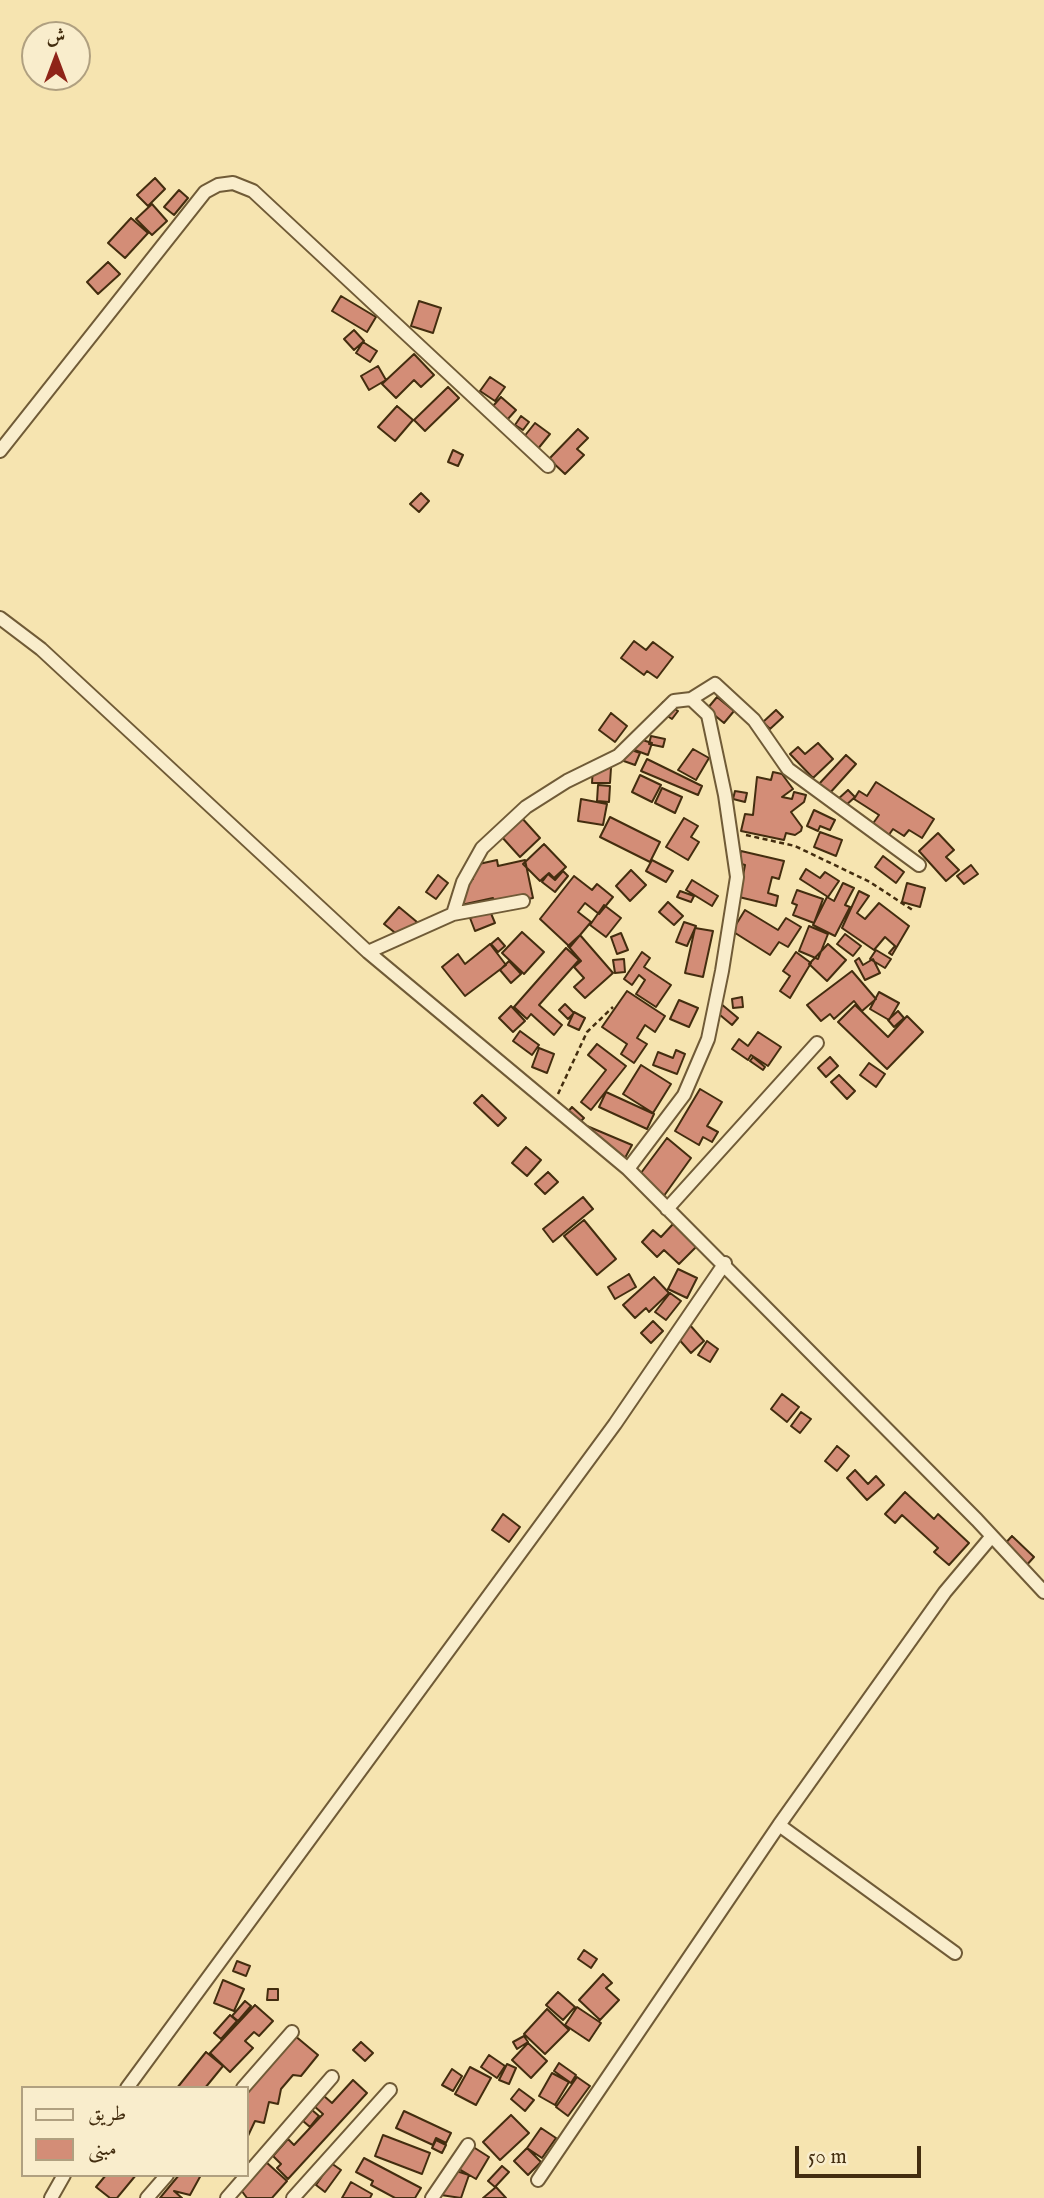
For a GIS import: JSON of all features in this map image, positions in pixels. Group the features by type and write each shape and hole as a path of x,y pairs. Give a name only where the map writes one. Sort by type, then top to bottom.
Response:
{"street":[{"path":"0,451 205,192 218,185 233,183 253,191 548,466"},
{"path":"0,618 41,649 368,952 628,1169 992,1536 1044,1592"},
{"path":"453,914 463,882 482,848 526,807 567,781 618,757 674,701 691,699 715,684 754,720 788,769 919,865"},
{"path":"628,1169 684,1095 708,1039 737,877 708,715 691,699"},
{"path":"368,952 453,914 523,901"},
{"path":"667,1209 817,1042"},
{"path":"128,2086 615,1424 724,1264"},
{"path":"538,2180 779,1825 945,1592 992,1536"},
{"path":"779,1825 955,1953"},
{"path":"245,2086 292,2032"},
{"path":"248,2174 332,2077"},
{"path":"293,2198 390,2090"},
{"path":"432,2198 468,2145"},
{"path":"51,2198 63,2177"},
{"path":"148,2198 165,2177"},
{"path":"227,2198 245,2177"}],"path":[{"path":"730,831 795,846 870,882 914,911"},
{"path":"553,1107 587,1032 613,1007"}],"building":[{"path":"155,178 165,189 148,206 137,195"},
{"path":"179,190 188,198 174,215 164,207"},
{"path":"152,204 167,221 152,235 136,219"},
{"path":"131,218 148,233 125,258 108,243"},
{"path":"108,262 120,274 98,294 87,282"},
{"path":"341,296 376,317 367,332 332,311"},
{"path":"419,301 441,308 433,333 411,326"},
{"path":"354,330 364,341 354,350 344,339"},
{"path":"363,342 377,351 370,362 356,353"},
{"path":"414,354 434,375 421,387 414,380 396,398 382,384"},
{"path":"378,366 386,380 369,390 361,376"},
{"path":"490,377 505,387 495,401 480,391"},
{"path":"448,387 459,398 425,431 414,420"},
{"path":"501,397 516,410 507,420 493,406"},
{"path":"397,406 413,420 395,441 378,427"},
{"path":"521,416 529,422 523,430 515,425"},
{"path":"535,423 550,434 537,450 523,438"},
{"path":"578,429 588,438 577,449 584,455 565,474 549,459"},
{"path":"453,450 463,455 458,466 448,462"},
{"path":"421,493 429,501 419,512 410,504"},
{"path":"634,641 646,650 653,642 673,657 657,678 647,671 644,675 621,658"},
{"path":"717,697 734,711 724,723 707,709"},
{"path":"663,702 678,711 672,719 658,710"},
{"path":"776,710 783,717 770,729 763,722"},
{"path":"611,713 627,726 615,742 599,730"},
{"path":"651,736 665,739 663,747 649,744"},
{"path":"636,738 652,743 648,755 632,749"},
{"path":"818,743 833,759 813,778 790,754 798,747 805,754"},
{"path":"626,748 640,753 635,765 621,760"},
{"path":"693,749 709,758 696,780 678,770"},
{"path":"846,755 856,764 829,794 819,784"},
{"path":"647,759 702,786 698,795 641,771"},
{"path":"593,767 611,768 610,783 592,783"},
{"path":"773,772 782,774 793,789 782,797 792,799 794,792 806,795 804,802 791,812 802,827 801,831 795,835 786,833 784,840 741,831 745,814 753,815 757,777 771,780"},
{"path":"640,775 661,785 652,802 632,792"},
{"path":"876,782 934,819 922,838 909,830 904,836 893,829 886,839 869,829 879,815 854,799 859,791 867,796"},
{"path":"598,785 610,786 609,802 597,801"},
{"path":"662,788 682,797 675,813 655,803"},
{"path":"848,790 855,797 844,807 837,800"},
{"path":"735,791 747,793 745,802 733,799"},
{"path":"581,799 607,804 603,825 578,821"},
{"path":"814,810 835,820 830,830 820,826 818,831 807,826"},
{"path":"521,817 540,838 520,857 501,836"},
{"path":"610,817 660,842 650,862 600,837"},
{"path":"684,818 698,826 691,837 699,842 688,860 666,847"},
{"path":"820,832 842,840 836,856 814,847"},
{"path":"938,833 954,850 946,857 959,870 946,881 919,851"},
{"path":"544,844 566,867 554,878 549,873 540,881 523,864"},
{"path":"741,851 784,861 779,879 772,877 768,893 778,896 776,906 739,897 745,865 738,863"},
{"path":"883,856 904,872 896,883 875,867"},
{"path":"497,860 498,866 525,860 533,898 494,906 493,898 461,905 456,883 473,879 470,866"},
{"path":"652,860 673,871 666,882 646,871"},
{"path":"971,865 978,874 964,884 957,876"},
{"path":"806,869 820,878 825,872 839,881 828,897 800,879"},
{"path":"631,870 646,885 630,901 616,886"},
{"path":"563,871 568,876 555,892 542,882 548,874 555,880"},
{"path":"438,875 448,883 436,899 426,892"},
{"path":"574,876 592,890 597,884 613,897 599,914 585,903 578,912 591,922 570,947 540,919"},
{"path":"692,880 718,896 712,906 686,890"},
{"path":"843,883 854,888 845,905 850,907 835,936 813,925 827,897 834,901"},
{"path":"907,883 925,888 920,907 902,902"},
{"path":"797,890 823,899 814,923 793,915 797,905 792,903"},
{"path":"680,891 694,896 691,902 677,897"},
{"path":"859,891 869,896 857,913 865,919 879,903 909,926 892,955 889,953 895,946 885,937 874,950 842,928"},
{"path":"668,902 683,916 674,925 659,912"},
{"path":"604,905 621,918 606,937 590,925"},
{"path":"399,907 417,922 403,939 384,924"},
{"path":"745,910 778,930 786,918 801,927 788,947 779,942 770,955 732,931"},
{"path":"490,911 495,923 475,931 470,918"},
{"path":"684,922 696,926 687,946 676,942"},
{"path":"809,926 828,934 818,959 799,951"},
{"path":"695,928 713,931 703,977 685,973"},
{"path":"522,932 544,952 524,974 502,953"},
{"path":"621,933 628,950 617,954 611,937"},
{"path":"845,934 861,946 853,956 837,944"},
{"path":"580,935 613,973 585,998 574,987 584,978 574,967 581,961 568,946"},
{"path":"498,938 505,946 498,952 491,944"},
{"path":"490,944 506,965 465,996 442,967 458,954 465,964"},
{"path":"828,944 846,960 827,981 809,964"},
{"path":"566,948 579,960 539,1005 562,1025 554,1035 531,1014 527,1019 514,1007"},
{"path":"876,950 891,959 885,968 870,959"},
{"path":"642,952 650,958 644,967 671,985 656,1007 636,994 645,980 639,975 632,985 624,979"},
{"path":"796,952 811,963 790,998 780,991 790,976 783,971"},
{"path":"859,958 863,965 873,959 880,973 865,980 855,961"},
{"path":"624,959 625,972 615,973 613,960"},
{"path":"509,961 521,974 511,983 500,970"},
{"path":"852,971 876,999 862,1011 854,1001 834,1019 830,1014 821,1021 807,1005"},
{"path":"627,991 665,1016 655,1032 645,1025 637,1038 647,1044 634,1063 621,1054 627,1044 602,1027"},
{"path":"879,992 899,1003 889,1020 870,1009"},
{"path":"742,997 743,1007 733,1008 732,999"},
{"path":"679,1000 698,1008 689,1027 670,1019"},
{"path":"720,1003 738,1018 732,1025 714,1010"},
{"path":"565,1004 574,1013 568,1019 559,1010"},
{"path":"855,1005 888,1037 907,1016 923,1032 887,1069 838,1022"},
{"path":"511,1006 525,1021 513,1032 499,1018"},
{"path":"898,1011 904,1018 894,1027 888,1020"},
{"path":"574,1012 585,1018 579,1030 568,1025"},
{"path":"520,1031 539,1045 532,1055 513,1041"},
{"path":"758,1032 781,1047 768,1066 751,1055 748,1060 732,1049 739,1039 748,1046"},
{"path":"597,1044 626,1066 591,1110 581,1102 606,1070 588,1055"},
{"path":"539,1048 554,1054 547,1073 532,1067"},
{"path":"676,1050 685,1054 677,1074 653,1065 658,1052 673,1058"},
{"path":"753,1057 765,1067 763,1070 750,1061"},
{"path":"830,1057 838,1066 826,1077 818,1068"},
{"path":"869,1063 885,1074 876,1087 860,1075"},
{"path":"641,1065 671,1084 653,1113 623,1094"},
{"path":"839,1075 855,1091 847,1099 831,1082"},
{"path":"700,1089 722,1102 707,1126 718,1132 712,1142 703,1137 699,1145 675,1131"},
{"path":"606,1092 654,1114 647,1129 599,1107"},
{"path":"482,1095 506,1118 498,1126 474,1103"},
{"path":"572,1107 584,1118 575,1127 564,1116"},
{"path":"587,1126 632,1145 625,1158 582,1138"},
{"path":"667,1138 691,1158 661,1200 635,1181"},
{"path":"526,1147 541,1160 527,1176 512,1163"},
{"path":"548,1172 558,1182 545,1194 535,1184"},
{"path":"583,1197 593,1209 553,1242 543,1229"},
{"path":"584,1220 616,1259 597,1275 564,1236"},
{"path":"673,1224 696,1247 679,1264 664,1250 657,1257 642,1242 653,1230 661,1237"},
{"path":"678,1269 697,1278 687,1298 668,1289"},
{"path":"629,1274 636,1287 615,1299 608,1287"},
{"path":"654,1277 669,1293 649,1312 646,1308 635,1318 623,1305"},
{"path":"670,1293 681,1301 666,1320 655,1312"},
{"path":"653,1321 663,1331 651,1343 641,1333"},
{"path":"689,1324 704,1341 691,1353 676,1336"},
{"path":"707,1341 718,1349 710,1362 698,1355"},
{"path":"782,1394 799,1407 787,1422 771,1409"},
{"path":"801,1412 811,1419 800,1433 791,1426"},
{"path":"837,1446 849,1456 837,1471 825,1461"},
{"path":"855,1470 868,1484 876,1476 884,1485 867,1500 847,1478"},
{"path":"905,1492 934,1519 938,1514 969,1543 949,1565 934,1552 938,1548 902,1515 895,1523 885,1514"},
{"path":"503,1514 520,1527 509,1542 492,1530"},
{"path":"1012,1536 1034,1557 1024,1568 1002,1547"},
{"path":"584,1950 597,1959 591,1968 578,1959"},
{"path":"237,1961 250,1966 246,1976 233,1971"},
{"path":"603,1974 612,1983 606,1988 619,2000 600,2020 579,2000"},
{"path":"223,1980 244,1989 234,2011 214,2003"},
{"path":"268,1989 278,1989 278,2000 267,2000"},
{"path":"558,1992 575,2007 563,2020 546,2005"},
{"path":"245,2001 251,2006 238,2021 232,2016"},
{"path":"255,2005 273,2021 259,2036 254,2032 245,2041 253,2048 230,2072 210,2053"},
{"path":"577,2007 601,2023 589,2041 565,2025"},
{"path":"547,2009 569,2030 545,2054 524,2034"},
{"path":"230,2015 237,2021 221,2039 214,2033"},
{"path":"294,2035 318,2055 301,2076 293,2075 281,2089 278,2104 269,2102 264,2123 255,2121 248,2136 248,2091"},
{"path":"524,2036 528,2042 517,2049 513,2042"},
{"path":"361,2042 373,2053 365,2061 353,2050"},
{"path":"528,2043 547,2061 531,2078 512,2060"},
{"path":"206,2052 223,2066 207,2086 179,2086"},
{"path":"489,2055 505,2066 497,2078 481,2067"},
{"path":"559,2063 576,2075 571,2083 554,2071"},
{"path":"507,2064 516,2068 509,2084 499,2080"},
{"path":"470,2067 491,2078 476,2105 455,2094"},
{"path":"452,2069 462,2076 453,2091 442,2085"},
{"path":"552,2073 569,2082 555,2105 539,2096"},
{"path":"577,2077 590,2086 568,2116 556,2107"},
{"path":"353,2080 367,2093 288,2179 277,2168 281,2164 273,2156 288,2139 294,2145 323,2114 314,2106 324,2096 332,2103"},
{"path":"519,2089 534,2100 525,2111 511,2099"},
{"path":"312,2110 319,2116 310,2127 303,2121"},
{"path":"404,2111 451,2133 446,2143 436,2138 433,2145 396,2128"},
{"path":"511,2115 529,2133 500,2160 483,2142"},
{"path":"541,2128 556,2138 542,2158 527,2148"},
{"path":"383,2135 430,2153 422,2174 375,2156"},
{"path":"436,2140 446,2145 442,2153 432,2148"},
{"path":"467,2143 489,2157 476,2179 454,2166"},
{"path":"527,2148 541,2162 528,2175 514,2161"},
{"path":"364,2158 421,2188 415,2198 395,2198 371,2185 373,2181 356,2172"},
{"path":"266,2162 287,2181 272,2198 247,2198 241,2190"},
{"path":"331,2163 341,2170 325,2192 316,2185"},
{"path":"502,2166 509,2172 495,2187 488,2181"},
{"path":"450,2169 469,2175 461,2198 441,2195"},
{"path":"104,2177 134,2177 117,2198 110,2198 96,2187"},
{"path":"177,2177 200,2177 190,2195 174,2191 182,2198 160,2198"},
{"path":"351,2182 372,2194 370,2198 342,2198"},
{"path":"496,2187 506,2198 483,2198"}]}
